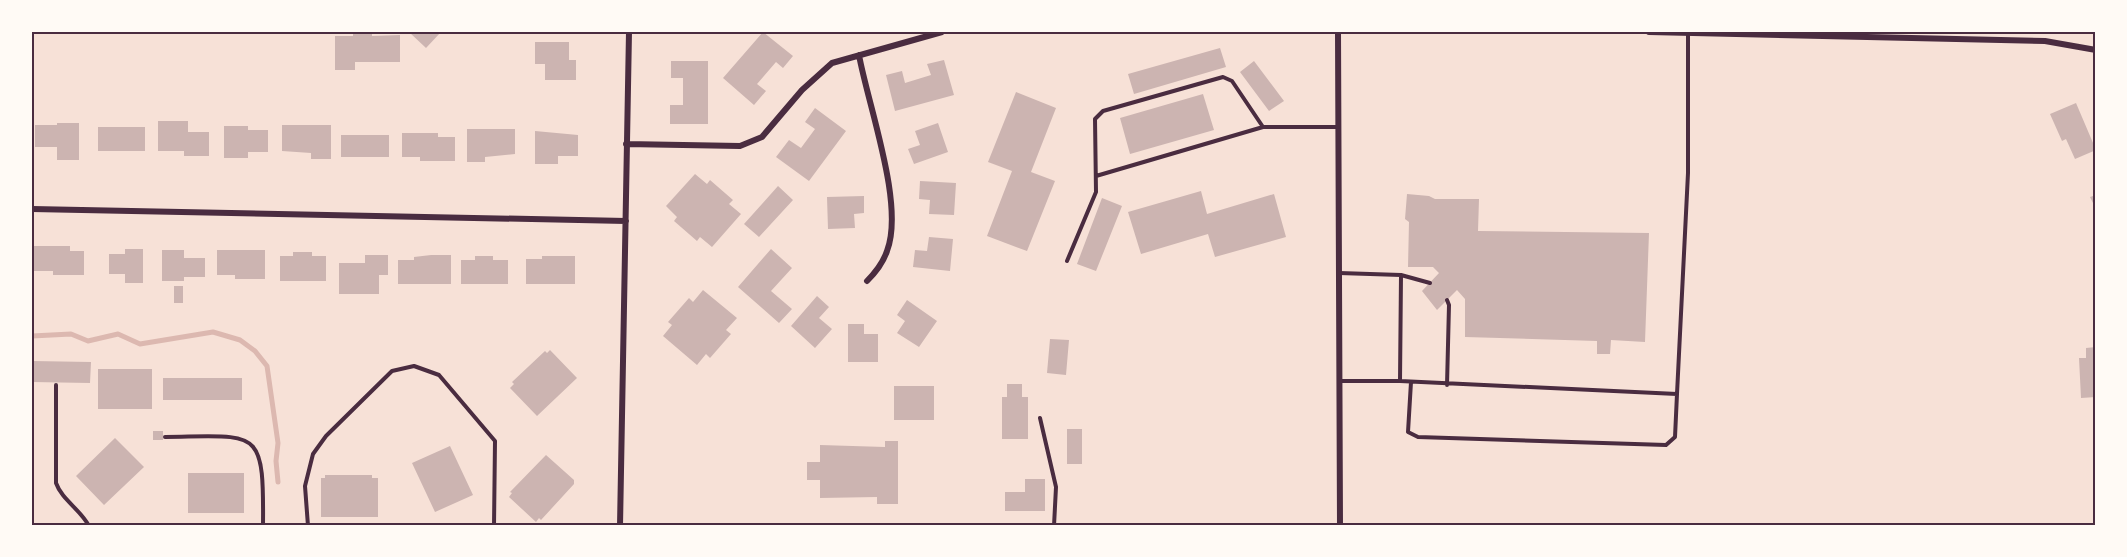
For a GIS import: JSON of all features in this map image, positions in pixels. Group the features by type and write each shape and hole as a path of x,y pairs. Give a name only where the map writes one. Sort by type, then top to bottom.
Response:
{"street":[{"path":"620,525 629,32"},
{"path":"626,144 740,146 752,143 762,137 818,73 832,63 942,32"},
{"path":"1338,32 1340,525"},
{"path":"1649,32 2045,41 2096,50"},
{"path":"859,55 888,180 891,207 888,249 878,269 867,281"},
{"path":"32,209 626,221"}],"lane":[{"path":"1411,382 1408,432 1418,437 1666,445 1675,437 1688,173 1688,32"},
{"path":"1067,261 1096,192 1095,119 1103,111 1223,76 1232,81 1263,127"},
{"path":"1096,176 1263,127 1338,128"},
{"path":"1339,273 1401,275 1430,282"},
{"path":"1400,381 1401,275"},
{"path":"1447,300 1449,305 1447,384"},
{"path":"308,525 306,475 319,445 383,378 397,369 414,366 439,375 495,441 494,525"},
{"path":"1340,381 1400,381 1677,394"},
{"path":"57,385 56,483 61,493 89,525"},
{"path":"1040,418 1056,487 1054,525"},
{"path":"165,437 237,436 252,444 258,453 263,469 263,525"}],"building":[{"path":"353,32 372,32 372,36 400,35 400,62 355,62 355,70 335,70 335,36 353,36"},
{"path":"409,32 441,32 426,48"},
{"path":"763,32 793,56 783,68 776,62 757,84 766,91 754,105 723,78"},
{"path":"535,42 569,42 569,60 576,60 576,80 545,80 545,64 535,64"},
{"path":"1220,48 1226,67 1134,94 1128,74"},
{"path":"944,60 954,95 895,111 886,75 902,71 905,83 931,75 927,64"},
{"path":"671,61 708,61 708,124 670,124 670,105 683,105 683,78 671,78"},
{"path":"1254,61 1284,101 1269,111 1240,72"},
{"path":"1016,92 1056,108 1031,172 1055,181 1027,251 987,236 1012,171 988,162"},
{"path":"1203,94 1214,130 1130,154 1120,118"},
{"path":"2076,103 2096,150 2075,159 2066,139 2062,141 2050,114"},
{"path":"815,108 846,131 809,181 776,157 789,140 801,148 815,129 805,122"},
{"path":"158,121 188,121 188,132 209,132 209,156 184,156 184,151 158,151"},
{"path":"57,123 79,123 79,160 57,160 57,147 35,147 35,125 57,125"},
{"path":"938,123 948,152 914,164 908,149 920,145 915,131"},
{"path":"282,125 331,125 331,159 311,159 311,153 282,151"},
{"path":"224,126 248,126 248,130 268,130 268,152 248,152 248,158 224,158"},
{"path":"98,127 145,127 145,151 98,151"},
{"path":"467,129 515,129 515,154 485,157 485,162 467,162"},
{"path":"535,131 578,135 578,156 558,156 558,164 535,164"},
{"path":"402,133 438,133 438,137 455,137 455,161 420,161 420,157 402,157"},
{"path":"341,135 389,135 389,157 341,157"},
{"path":"695,174 707,184 710,180 733,200 729,204 741,214 712,247 700,237 697,241 674,221 677,217 666,206"},
{"path":"920,181 956,183 954,215 929,214 930,200 919,199"},
{"path":"778,186 793,200 759,237 744,224"},
{"path":"1201,191 1207,214 1274,194 1286,237 1215,257 1208,234 1141,254 1128,212"},
{"path":"1407,194 1429,196 1435,199 1479,199 1478,231 1649,233 1645,342 1611,340 1610,354 1597,354 1597,341 1465,337 1465,299 1457,290 1437,310 1422,291 1439,273 1433,267 1408,267 1409,222 1405,219"},
{"path":"2096,195 2096,209 2090,197"},
{"path":"864,196 864,213 854,214 855,228 828,229 827,197"},
{"path":"1102,198 1122,206 1096,271 1077,264"},
{"path":"929,237 953,239 950,271 913,267 915,250 927,251"},
{"path":"34,246 70,246 70,251 84,251 84,275 53,275 53,271 34,271"},
{"path":"125,249 143,249 143,283 125,283 125,274 109,274 109,254 125,254"},
{"path":"771,249 792,268 771,291 792,309 779,323 738,287"},
{"path":"162,250 184,250 184,258 205,258 205,277 184,277 184,281 162,281"},
{"path":"217,250 265,250 265,279 235,279 235,275 217,275"},
{"path":"293,252 312,252 312,256 326,256 326,281 280,281 280,256 293,256"},
{"path":"365,255 388,255 388,275 379,275 379,294 339,294 339,263 365,263"},
{"path":"451,255 451,284 398,284 398,260 414,260 414,257"},
{"path":"475,256 493,256 493,260 508,260 508,284 461,284 461,260 475,260"},
{"path":"542,256 575,256 575,284 526,284 526,259 542,259"},
{"path":"174,286 183,286 183,303 174,303"},
{"path":"703,290 737,318 726,330 731,334 710,358 706,354 697,365 663,336 672,325 668,322 689,298 693,302"},
{"path":"817,296 829,307 819,318 832,329 815,348 791,326"},
{"path":"907,300 937,321 919,347 897,333 905,321 897,315"},
{"path":"848,324 864,324 864,334 878,334 878,362 848,362"},
{"path":"1050,339 1069,340 1066,375 1047,373"},
{"path":"2096,347 2096,397 2081,398 2079,358 2086,358 2086,348"},
{"path":"550,350 577,378 537,416 510,388 514,384 512,382 545,351 547,353"},
{"path":"32,361 91,362 90,383 32,382"},
{"path":"98,369 152,369 152,409 98,409"},
{"path":"163,378 242,378 242,400 163,400"},
{"path":"1007,384 1022,384 1022,397 1028,397 1028,439 1002,439 1002,397 1007,397"},
{"path":"894,386 934,386 934,420 894,420"},
{"path":"1067,429 1082,429 1082,464 1067,464"},
{"path":"153,431 163,431 163,440 153,440"},
{"path":"115,438 144,467 104,505 76,476"},
{"path":"885,441 898,441 898,504 877,504 877,497 820,498 820,480 807,480 807,462 820,462 820,445 885,447"},
{"path":"450,446 473,495 435,512 412,463"},
{"path":"546,455 574,480 574,484 541,520 539,518 536,522 509,497 512,493 510,492"},
{"path":"188,473 244,473 244,513 188,513"},
{"path":"325,475 372,475 372,478 378,478 378,517 321,517 321,478 325,478"},
{"path":"1025,479 1045,479 1045,511 1005,511 1005,492 1025,492"}],"waterway":[{"path":"32,336 71,334 88,341 118,334 140,344 213,332 240,340 255,351 267,366 278,443 276,461 278,482"}]}
